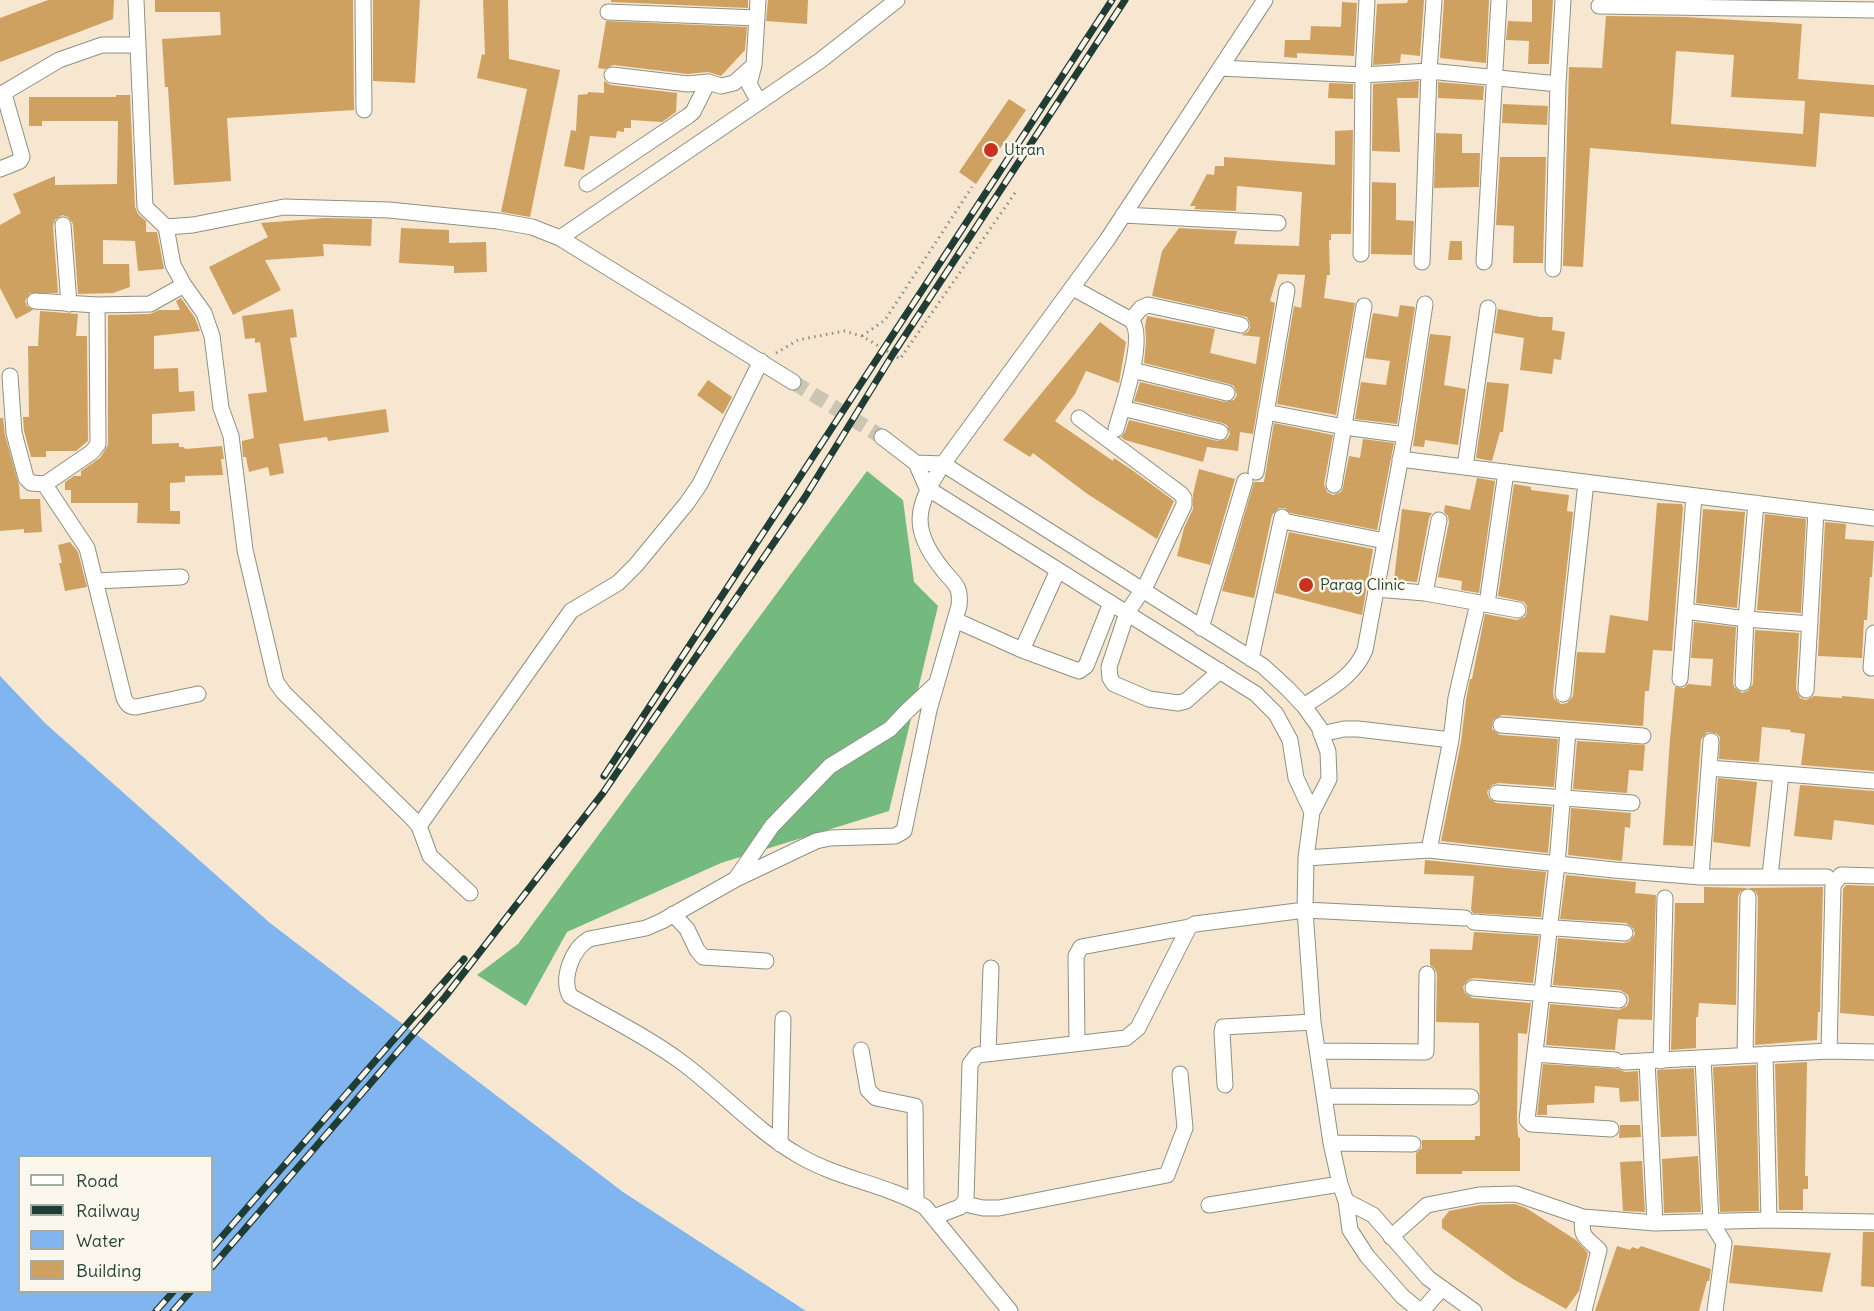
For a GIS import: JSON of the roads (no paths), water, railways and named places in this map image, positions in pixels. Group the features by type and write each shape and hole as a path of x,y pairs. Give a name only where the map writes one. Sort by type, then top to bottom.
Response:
{"street":[{"path":"136,0 145,207 166,227 173,266 204,313 212,336 221,408 231,436 245,550 276,682 284,693 419,826 430,856 470,893"},
{"path":"363,0 364,110"},
{"path":"758,0 754,65 749,84 759,102"},
{"path":"560,238 821,60 897,0"},
{"path":"1010,1311 925,1207 907,1197 838,1174 801,1157 780,1144 681,1061 642,1036 570,996 566,982 575,951 589,939 646,928 736,879 816,841 830,838 895,836 904,831 929,710 960,606 957,584 928,551 922,535 920,513 927,488 942,464 1073,288 1265,0"},
{"path":"1361,254 1363,75 1367,0"},
{"path":"1422,262 1434,0"},
{"path":"1484,262 1499,0"},
{"path":"1553,269 1558,84 1563,0"},
{"path":"1599,6 1874,10"},
{"path":"608,12 757,18"},
{"path":"0,169 20,161 22,157 2,94 59,60 102,45 138,45"},
{"path":"612,75 687,84 708,82 721,86 734,83 754,65"},
{"path":"1220,68 1363,75 1429,71 1558,84"},
{"path":"587,184 693,112 708,82"},
{"path":"166,227 193,225 284,207 389,210 498,221 532,227 560,238 793,382"},
{"path":"1123,215 1278,224"},
{"path":"63,225 69,304"},
{"path":"35,302 97,305 150,304 184,285"},
{"path":"1073,288 1131,320 1136,329 1132,370 1116,429"},
{"path":"1201,628 1250,476 1266,412 1287,290"},
{"path":"1304,706 1347,677 1360,663 1365,650 1405,435 1425,304"},
{"path":"10,376 14,433 26,478 31,483 46,484 92,452 98,444 97,305"},
{"path":"1131,320 1141,308 1148,305 1240,325"},
{"path":"1334,485 1364,306"},
{"path":"1465,467 1488,308"},
{"path":"419,826 571,611 618,583 636,565 687,503 700,484 761,361"},
{"path":"1132,370 1227,393"},
{"path":"1122,408 1220,432"},
{"path":"1266,412 1344,427 1405,435"},
{"path":"1079,418 1184,498 1184,505 1142,590 1127,613 1109,667 1110,678 1114,684 1149,699 1178,703 1186,701 1220,671"},
{"path":"882,437 916,463 927,488 1256,694 1275,714 1290,740 1296,778 1312,812"},
{"path":"1400,459 1874,518"},
{"path":"916,463 942,464 1263,666 1304,706 1321,734 1328,752 1329,779 1312,812 1306,858 1305,910 1313,1022 1331,1143 1346,1201 1350,1230 1402,1296 1421,1311 1442,1288"},
{"path":"1429,850 1451,740 1456,698 1482,604 1506,472"},
{"path":"1563,694 1586,482"},
{"path":"46,484 87,548 127,704 136,707 198,694"},
{"path":"1680,680 1694,496"},
{"path":"1743,683 1756,503"},
{"path":"1806,690 1816,511"},
{"path":"1251,659 1285,520 1385,541"},
{"path":"1425,593 1439,520"},
{"path":"1022,650 1058,570"},
{"path":"96,581 181,577"},
{"path":"1376,589 1425,593 1518,610"},
{"path":"955,620 1074,671 1084,669 1111,603"},
{"path":"1685,611 1810,624"},
{"path":"1871,668 1874,633"},
{"path":"736,879 772,826 830,766 890,729 937,683"},
{"path":"1501,725 1644,736"},
{"path":"1321,734 1344,729 1358,729 1451,740"},
{"path":"1568,731 1557,864 1527,1120 1528,1122 1611,1129"},
{"path":"1701,877 1711,741"},
{"path":"1709,768 1874,782"},
{"path":"1770,876 1781,774"},
{"path":"1497,793 1632,803"},
{"path":"1306,858 1429,850 1701,877 1827,877"},
{"path":"1828,1051 1833,885 1841,875 1874,876"},
{"path":"1745,1055 1748,897"},
{"path":"1654,1223 1654,1061 1665,898"},
{"path":"1077,1043 1076,956 1081,947 1204,923 1305,910 1470,920 1625,933"},
{"path":"674,914 687,929 703,957 766,961"},
{"path":"965,1204 970,1064 977,1055 1126,1038 1138,1028 1189,927"},
{"path":"988,1054 991,968"},
{"path":"1318,1052 1426,1052 1427,974"},
{"path":"1473,988 1619,1000"},
{"path":"780,1144 783,1019"},
{"path":"1225,1085 1223,1027 1313,1022"},
{"path":"861,1050 868,1090 872,1095 876,1098 915,1106 916,1202"},
{"path":"1535,1054 1620,1061 1654,1061 1828,1051 1874,1052"},
{"path":"1765,1054 1768,1220"},
{"path":"1703,1058 1711,1222 1724,1243 1715,1311"},
{"path":"934,1217 965,1204 983,1208 999,1208 1167,1175 1185,1128 1180,1074"},
{"path":"1324,1096 1472,1097"},
{"path":"1331,1143 1413,1144"},
{"path":"1209,1205 1340,1184"},
{"path":"1391,1237 1427,1205 1479,1195 1516,1194 1583,1217 1654,1223 1768,1220 1874,1222"},
{"path":"1346,1201 1373,1215 1428,1278 1474,1311"},
{"path":"1583,1217 1581,1229 1584,1238 1599,1250 1584,1311"}],"water":[{"path":"0,676 46,724 270,923 623,1192 806,1311 0,1311"}],"tunnel":[{"path":"793,382 882,437"}],"railway":[{"path":"604,776 1112,0"},
{"path":"213,1266 445,997 603,793 805,497 893,354 1125,0"},
{"path":"213,1247 464,959"},
{"path":"156,1311 172,1293"},
{"path":"173,1311 189,1293"}],"place":[{"name":"Utran","path":"991,150"},
{"name":"Parag Clinic","path":"1306,585"}]}
